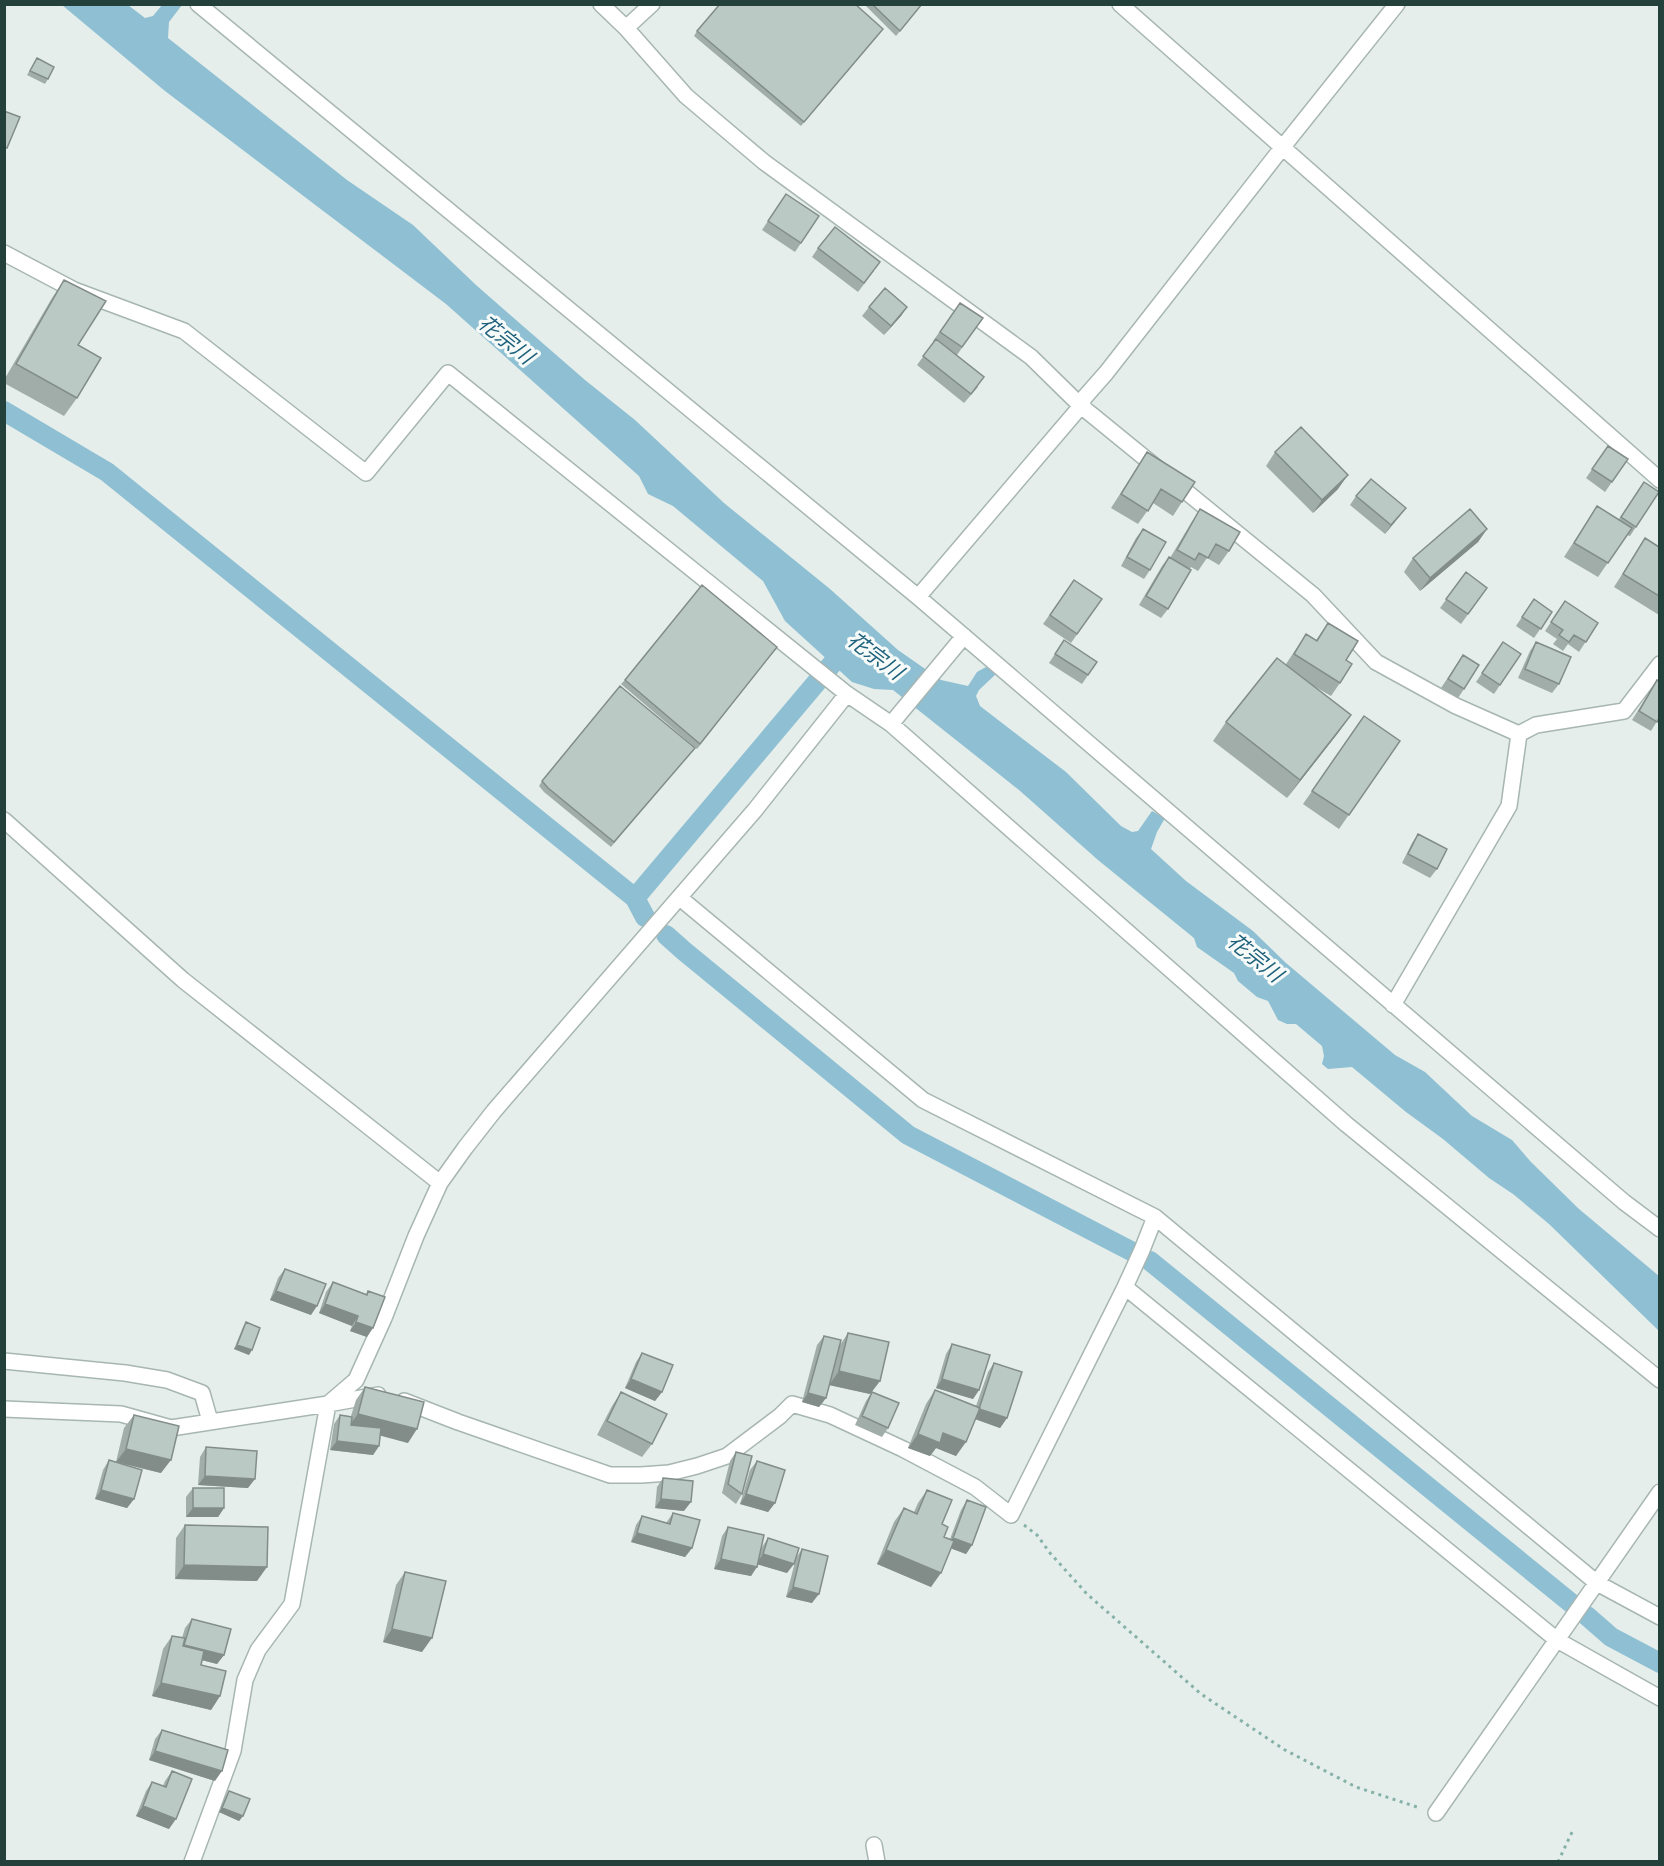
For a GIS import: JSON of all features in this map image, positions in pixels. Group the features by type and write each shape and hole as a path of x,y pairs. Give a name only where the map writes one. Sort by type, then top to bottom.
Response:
{"street":[{"path":"198,4 918,597 1659,1230"},
{"path":"601,4 626,28 686,96 764,162 1031,357 1313,595 1376,662 1456,706 1519,734"},
{"path":"626,28 652,4"},
{"path":"1120,4 1659,480"},
{"path":"918,597 1083,402 1397,4"},
{"path":"4,253 74,290 184,331 366,473 448,374 848,694 896,718 1346,1124 1659,1380"},
{"path":"896,718 964,636"},
{"path":"1519,734 1536,725 1624,711 1659,664"},
{"path":"192,1862 233,1751 245,1680 258,1650 292,1604 328,1404 356,1380 440,1183 494,1111 755,810 848,694"},
{"path":"1393,1005 1509,806 1519,734"},
{"path":"4,820 183,980 440,1183"},
{"path":"680,898 923,1100 1155,1217 1597,1583 1659,1617"},
{"path":"4,1409 121,1414 171,1428 328,1404 374,1394 410,1402 458,1422 610,1475 641,1475 678,1471 727,1456 780,1416 792,1404 830,1415 903,1449 975,1487 1011,1515 1125,1287 1155,1217"},
{"path":"1125,1287 1557,1640 1659,1698"},
{"path":"4,1361 125,1373 167,1380 202,1393 210,1421"},
{"path":"1436,1813 1659,1492"},
{"path":"874,1845 877,1862"}],"path":[{"path":"1011,1515 1037,1535 1087,1594 1201,1694 1285,1750 1356,1787 1436,1813"},
{"path":"1558,1862 1573,1830"}],"water":[{"name":"花宗川","path":"62,5 128,5 145,18 153,16 162,5 182,5 169,22 168,38 347,180 413,225 476,285 585,380 635,420 724,503 830,589 898,650 941,680 968,686 977,672 986,667 991,668 997,673 979,690 976,696 980,706 1066,772 1121,826 1132,832 1138,831 1152,811 1165,818 1151,849 1186,881 1253,931 1286,963 1395,1055 1425,1072 1472,1116 1512,1140 1579,1209 1659,1276 1659,1331 1549,1224 1513,1194 1489,1178 1352,1067 1328,1069 1322,1064 1324,1056 1322,1046 1296,1024 1287,1024 1278,1020 1268,1001 1257,997 1238,981 1234,973 1197,947 1194,938 1098,860 1019,790 893,690 874,689 852,682 785,621 763,581 673,506 648,494 639,476 446,304 165,91"}],"building":[{"path":"720,4 855,4 883,29 804,122 697,31"},
{"path":"872,4 922,4 900,31"},
{"path":"37,58 54,67 48,79 30,71"},
{"path":"4,111 20,117 7,148 4,147"},
{"path":"786,194 819,216 801,243 768,221"},
{"path":"835,227 880,262 864,283 818,248"},
{"path":"64,280 106,301 78,345 101,358 77,398 16,364"},
{"path":"885,288 907,307 891,326 869,307"},
{"path":"960,303 983,318 962,347 940,332"},
{"path":"936,339 984,377 971,394 923,356"},
{"path":"1301,427 1348,475 1322,500 1275,452"},
{"path":"1608,446 1628,459 1612,482 1592,469"},
{"path":"1147,452 1195,482 1182,502 1161,489 1148,511 1121,494"},
{"path":"1371,479 1406,508 1391,525 1356,496"},
{"path":"1644,482 1659,492 1636,527 1621,517"},
{"path":"1597,506 1632,528 1608,563 1574,543"},
{"path":"1200,509 1240,532 1229,551 1216,544 1208,558 1199,553 1195,560 1177,550"},
{"path":"1470,509 1487,529 1430,578 1413,558"},
{"path":"1143,529 1166,542 1150,570 1127,557"},
{"path":"1645,538 1659,547 1659,596 1623,574"},
{"path":"1169,557 1191,570 1168,609 1146,596"},
{"path":"1466,572 1487,588 1468,614 1446,599"},
{"path":"1074,580 1102,599 1077,634 1050,615"},
{"path":"702,585 777,647 700,744 625,680"},
{"path":"1534,599 1552,612 1541,629 1522,617"},
{"path":"1565,601 1598,623 1586,642 1574,635 1569,642 1559,635 1563,630 1551,622"},
{"path":"1328,623 1358,641 1346,660 1352,664 1340,683 1294,654 1306,634 1317,641"},
{"path":"1064,640 1097,662 1088,675 1055,654"},
{"path":"1503,642 1521,654 1500,685 1482,673"},
{"path":"1536,642 1571,657 1559,684 1525,669"},
{"path":"1463,655 1479,665 1464,689 1448,679"},
{"path":"1277,658 1351,715 1300,780 1226,722"},
{"path":"1657,680 1659,682 1659,718 1657,722 1639,711"},
{"path":"620,686 695,748 614,842 542,781"},
{"path":"1364,716 1400,741 1349,815 1312,791"},
{"path":"1418,834 1447,849 1437,869 1408,854"},
{"path":"285,1269 326,1284 317,1306 276,1291"},
{"path":"333,1282 367,1295 368,1291 385,1297 373,1328 356,1322 358,1316 325,1304"},
{"path":"246,1322 260,1328 252,1350 237,1345"},
{"path":"848,1333 889,1342 880,1381 839,1371"},
{"path":"824,1336 841,1340 826,1398 808,1393"},
{"path":"952,1344 990,1355 979,1390 942,1379"},
{"path":"642,1353 673,1365 662,1392 631,1379"},
{"path":"994,1363 1022,1372 1007,1418 979,1409"},
{"path":"365,1387 424,1402 417,1429 358,1414"},
{"path":"935,1390 980,1408 966,1442 943,1433 940,1443 918,1434"},
{"path":"621,1392 667,1414 652,1444 607,1421"},
{"path":"872,1392 899,1403 888,1428 862,1416"},
{"path":"134,1415 179,1426 171,1460 126,1449"},
{"path":"340,1415 352,1417 351,1425 381,1428 379,1446 337,1441"},
{"path":"206,1447 257,1451 255,1479 205,1476"},
{"path":"736,1452 752,1456 742,1494 728,1484"},
{"path":"109,1460 142,1470 134,1499 101,1490"},
{"path":"757,1461 785,1470 775,1503 746,1494"},
{"path":"663,1478 693,1481 691,1502 661,1499"},
{"path":"193,1488 224,1488 224,1508 193,1508"},
{"path":"927,1490 952,1500 942,1524 948,1527 944,1537 954,1541 941,1573 886,1550 904,1508 917,1514"},
{"path":"967,1500 986,1507 972,1545 953,1538"},
{"path":"673,1513 700,1520 692,1548 637,1533 642,1516 670,1524"},
{"path":"185,1525 268,1527 267,1567 184,1565"},
{"path":"728,1527 764,1535 757,1567 721,1559"},
{"path":"768,1538 799,1548 794,1564 763,1554"},
{"path":"802,1549 828,1556 819,1594 793,1587"},
{"path":"405,1572 446,1581 432,1638 392,1629"},
{"path":"192,1619 231,1629 224,1655 184,1645"},
{"path":"172,1636 185,1638 183,1646 204,1651 201,1665 226,1671 220,1696 161,1683"},
{"path":"162,1730 228,1750 222,1771 155,1751"},
{"path":"172,1771 192,1779 176,1819 143,1806 152,1782 166,1787"},
{"path":"229,1791 250,1799 243,1816 222,1808"}],"waterway":[{"name":"花宗川","path":"4,411 107,472 635,898 848,645"},
{"path":"635,898 645,917"},
{"path":"666,935 908,1135 1131,1251"},
{"path":"1150,1261 1571,1603"},
{"path":"1587,1616 1611,1637 1660,1663"}]}
